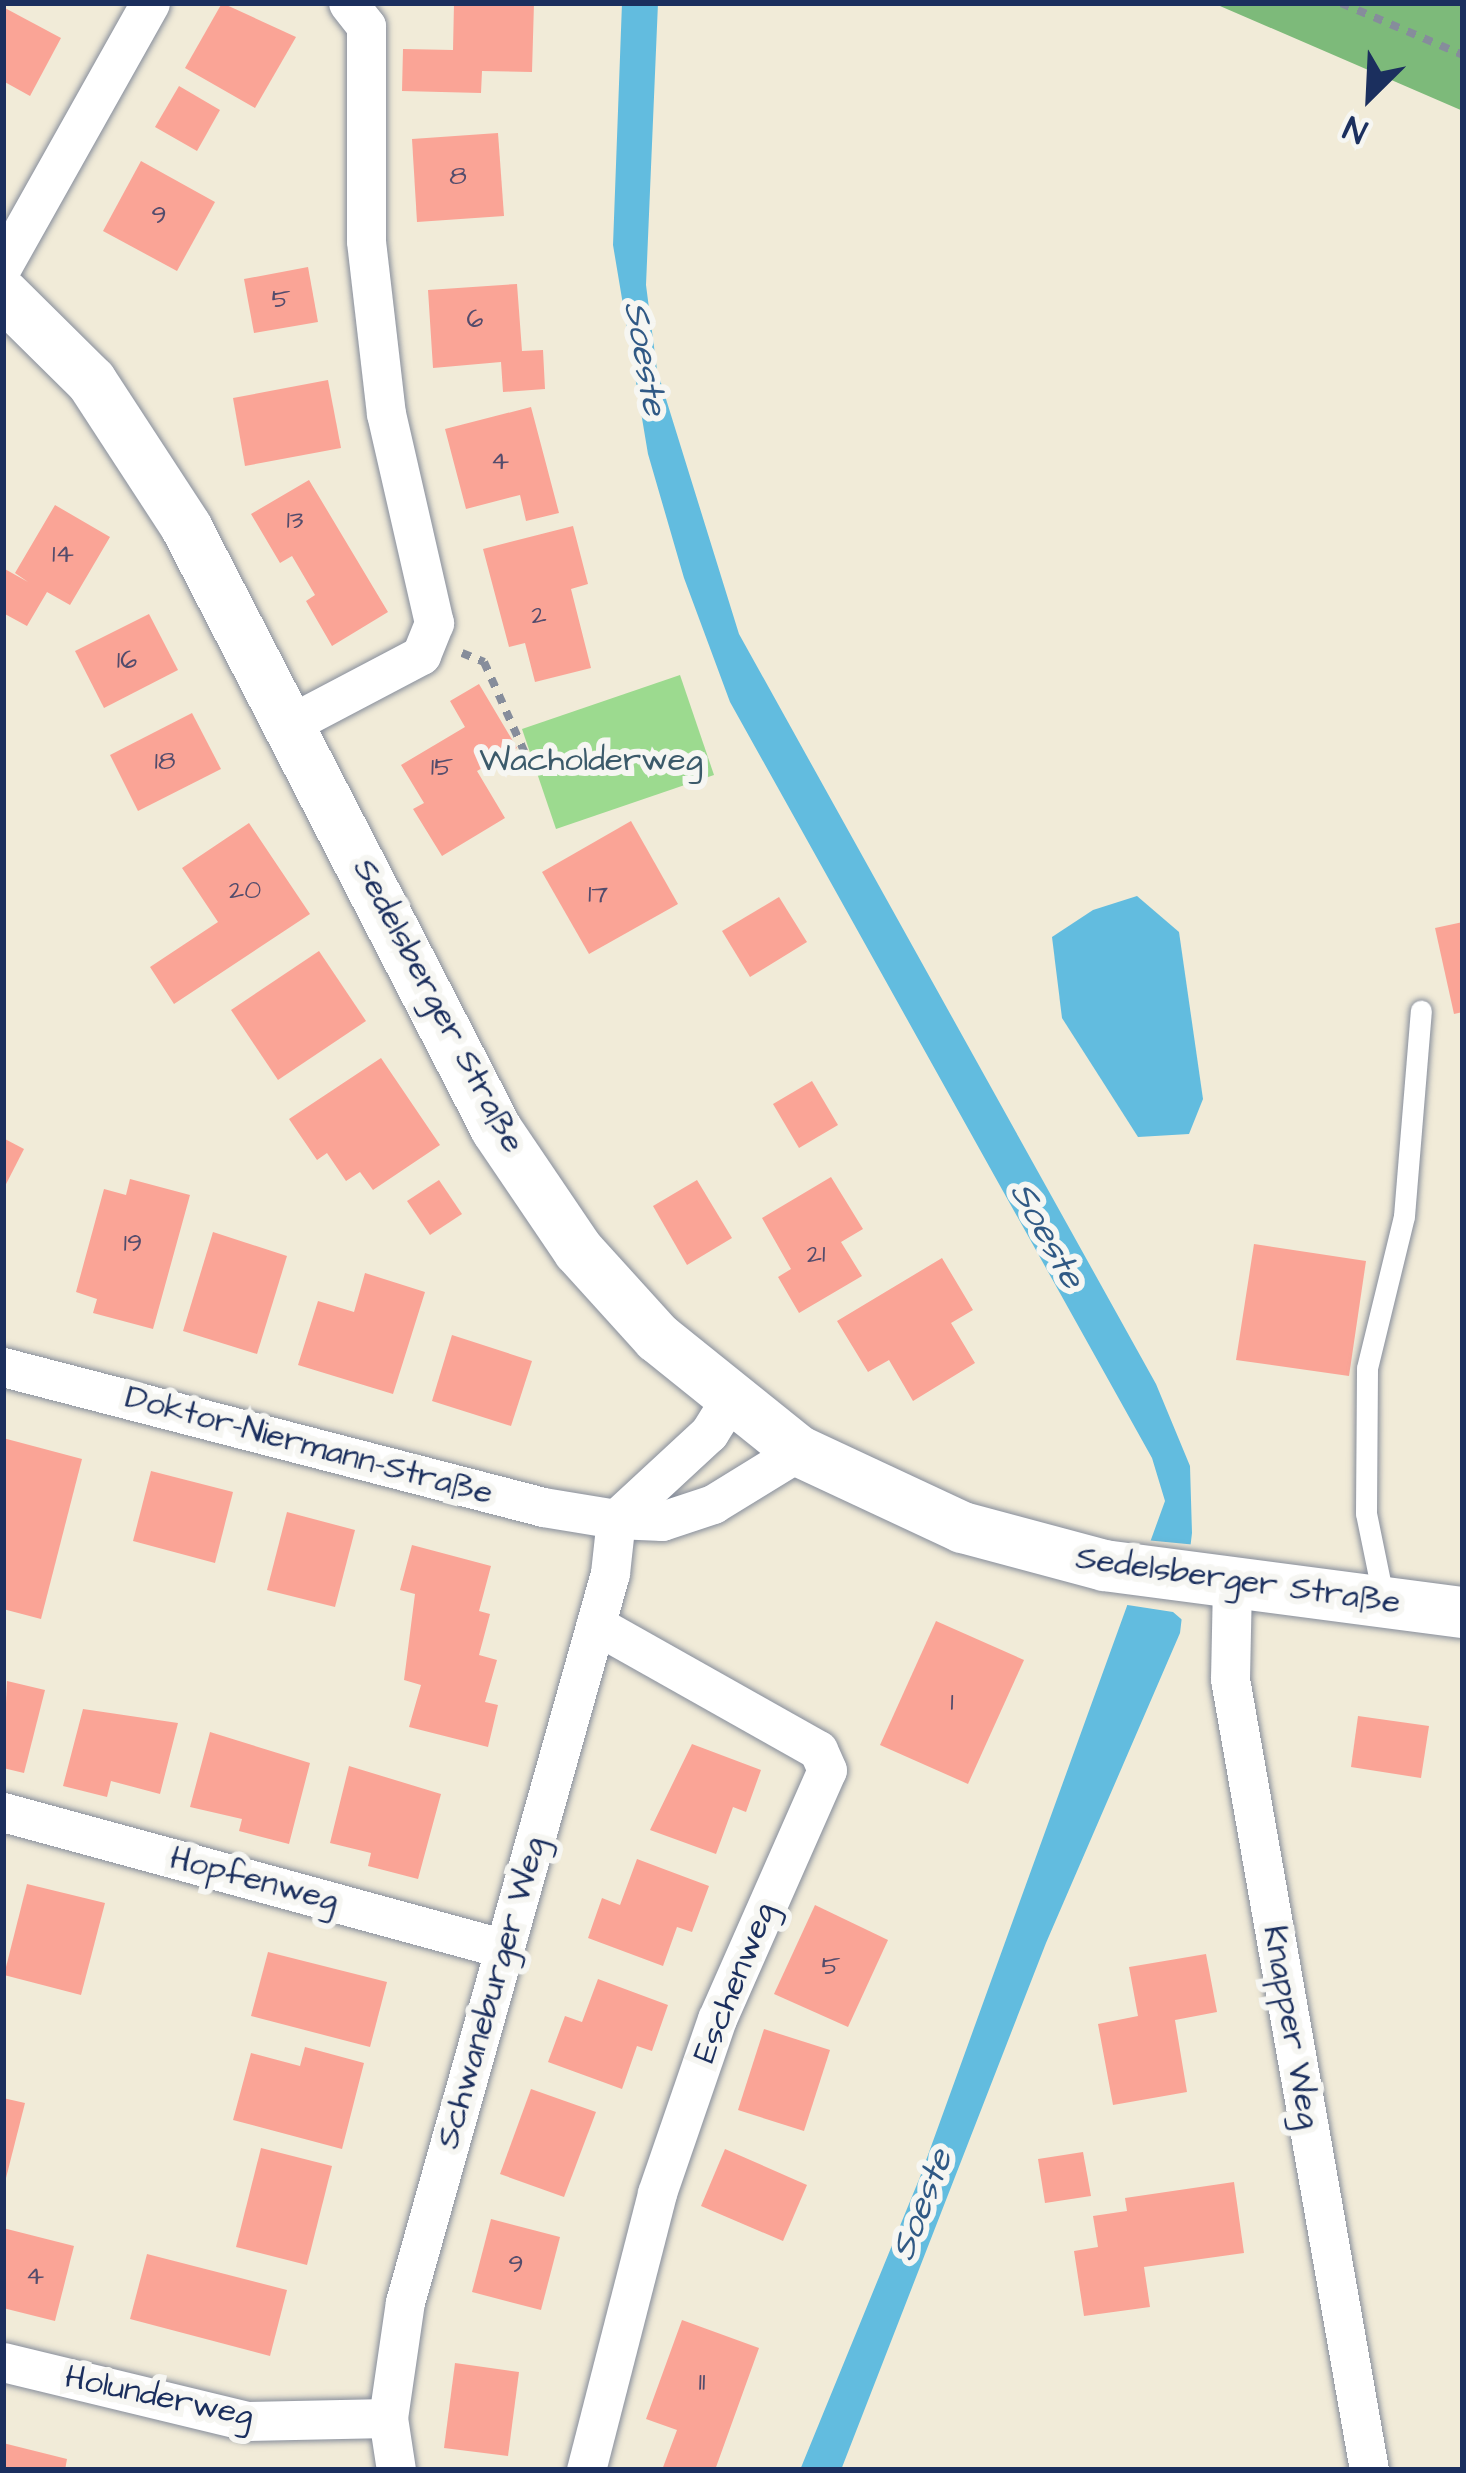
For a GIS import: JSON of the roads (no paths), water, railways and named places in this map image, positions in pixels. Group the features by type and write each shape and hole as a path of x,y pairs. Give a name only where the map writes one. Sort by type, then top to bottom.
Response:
{"street":[{"path":"3,265 150,3"},
{"path":"292,723 421,655 434,623 386,414 366,241 366,26 348,3"},
{"name":"Sedelsberger Straße","path":"3,294 91,381 186,527 292,723 496,1129 578,1250 657,1337 730,1400 800,1451 962,1527 1104,1564 1463,1612"},
{"name":"Doktor-Niermann-Straße","path":"3,1367 543,1507 616,1519 662,1521 713,1504 800,1451"},
{"path":"616,1519 710,1433 730,1400"},
{"name":"Schwaneburger Weg","path":"396,2470 388,2418 404,2302 596,1625 616,1519"},
{"name":"Knapper Weg","path":"1220,1581 1230,1679 1369,2470"},
{"name":"Eschenweg","path":"586,2470 657,2193 718,2019 827,1770 818,1750 596,1625"},
{"name":"Hopfenweg","path":"3,1812 505,1949"},
{"name":"Holunderweg","path":"3,2362 247,2421 388,2418"}],"lane":[{"path":"1384,1602 1366,1513 1367,1368 1405,1216 1421,1011"}],"water":[{"name":"Soeste","path":"622,3 658,3 646,285 657,370 739,634 1156,1384 1190,1466 1192,1533 1180,1633 1046,1943 841,2470 800,2470 920,2177 1165,1501 1152,1458 730,702 684,578 648,454 613,245"},
{"path":"1137,896 1179,932 1203,1099 1189,1134 1138,1137 1062,1018 1052,937 1093,910"}],"park label":[{"name":"Wacholderweg","path":"591,761"}]}
